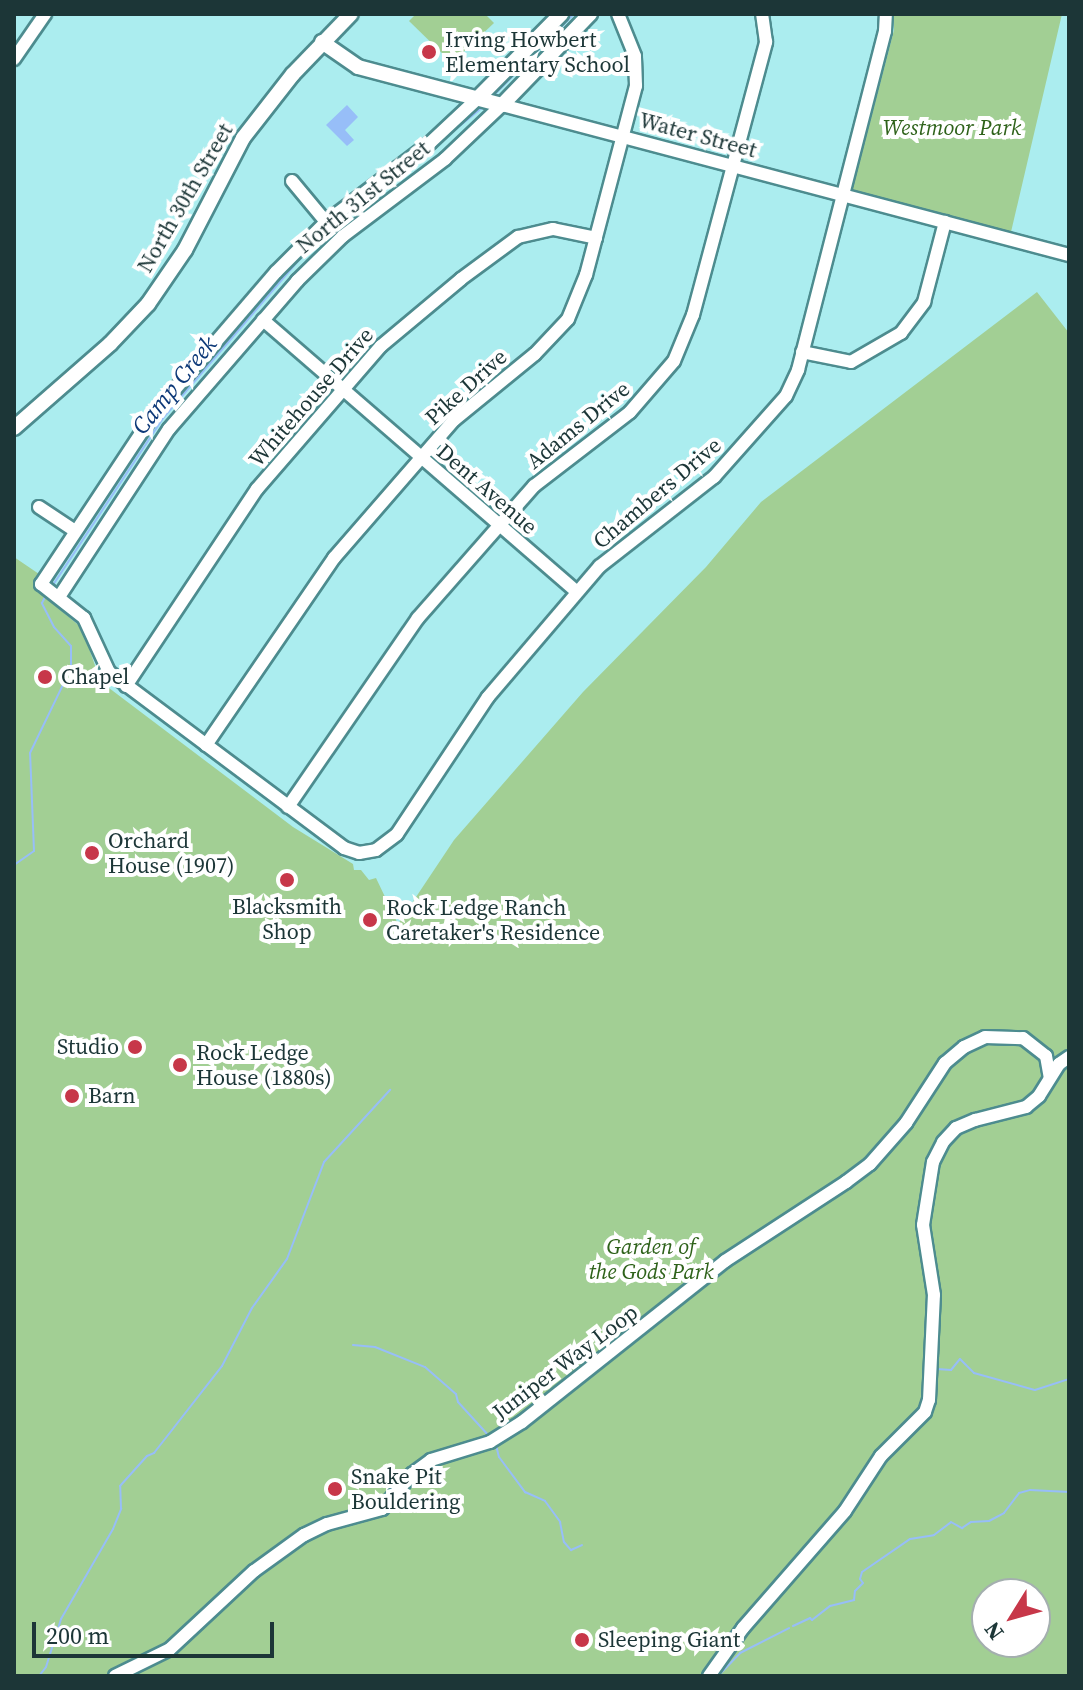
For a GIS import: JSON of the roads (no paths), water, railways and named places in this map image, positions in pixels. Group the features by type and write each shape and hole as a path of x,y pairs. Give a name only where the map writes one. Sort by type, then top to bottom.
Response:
{"main road":[{"name":"North 30th Street","path":"14,428 110,344 148,304 185,250 243,138 293,74 351,14"},
{"name":"North 31st Street","path":"477,99 561,14"},
{"name":"North 31st Street","path":"502,105 590,14"},
{"name":"Water Street","path":"322,42 358,67 502,105"}],"street":[{"path":"14,59 45,14"},
{"name":"Pike Drive","path":"206,745 326,568 464,410 535,354 561,328 579,297 636,86 637,65 618,14"},
{"name":"Adams Drive","path":"288,807 409,629 544,477 630,412 666,372 693,315 733,167 766,42 762,14"},
{"name":"Chambers Drive","path":"288,807 344,848 370,858 397,834 488,697 577,592 608,558 692,495 731,460 786,396 802,352 843,196 885,31 886,14"},
{"name":"North 31st Street","path":"477,99 430,143 326,222 276,272 168,397 41,584 59,597 169,429 323,253 455,151 502,105"},
{"name":"Water Street","path":"502,105 1069,255"},
{"path":"292,181 326,222"},
{"path":"802,352 851,362 901,333 924,302 945,222"},
{"name":"Whitehouse Drive","path":"126,686 257,489 343,389 408,321 518,237 553,229 596,238"},
{"name":"Dent Avenue","path":"263,320 577,592"},
{"path":"39,507 75,531"},
{"path":"59,597 84,618 104,666 126,686 288,807"},
{"name":"Juniper Way Loop","path":"115,1676 170,1649 254,1571 304,1535 327,1524 382,1509 412,1474 431,1460 490,1442 522,1422 643,1330 725,1261 846,1182 876,1157 906,1123 945,1063 964,1047 985,1037 1004,1036 1023,1038 1039,1048 1069,1054"},
{"path":"1039,1048 1050,1067 1050,1078"},
{"path":"709,1676 743,1628 845,1511 881,1456 925,1412 929,1400 934,1295 923,1225 933,1162 943,1142 956,1128 1026,1107 1039,1096 1069,1054"}],"water":[{"path":"347,105 358,117 345,130 354,140 347,146 326,125"}],"waterway":[{"name":"Camp Creek","path":"494,95 574,14"},
{"name":"Camp Creek","path":"53,585 163,418 297,262 333,228 484,106"},
{"name":"Camp Creek","path":"14,865 34,851 30,753 71,668 71,646 54,627 42,603 47,593"},
{"path":"39,1676 46,1667 61,1619 113,1529 121,1509 120,1486 147,1456 154,1453 222,1366 252,1308 287,1259 324,1162 390,1090"},
{"path":"353,1345 375,1347 425,1367 456,1394 458,1402 489,1436"},
{"path":"937,1369 951,1370 960,1359 974,1373 1035,1390 1069,1379"},
{"path":"496,1445 499,1457 525,1492 545,1501 560,1522 564,1542 571,1550 582,1545"},
{"path":"793,1626 810,1618 812,1620 830,1606 854,1600 855,1591 863,1583 860,1579 862,1572 910,1539 934,1535 951,1522 962,1528 971,1522 989,1521 1004,1513 1019,1493 1030,1490 1069,1492"},
{"path":"718,1676 740,1653 789,1628"}],"place":[{"name":"Irving Howbert Elementary School","path":"429,52"},
{"name":"Chapel","path":"45,677"},
{"name":"Orchard House (1907)","path":"92,853"},
{"name":"Blacksmith Shop","path":"287,880"},
{"name":"Rock Ledge Ranch Caretaker's Residence","path":"370,920"},
{"name":"Studio","path":"135,1047"},
{"name":"Rock Ledge House (1880s)","path":"180,1065"},
{"name":"Barn","path":"72,1096"},
{"name":"Snake Pit Bouldering","path":"335,1489"},
{"name":"Sleeping Giant","path":"582,1640"}],"park label":[{"name":"Westmoor Park","path":"952,128"},
{"name":"Garden of the Gods Park","path":"651,1258"}]}
